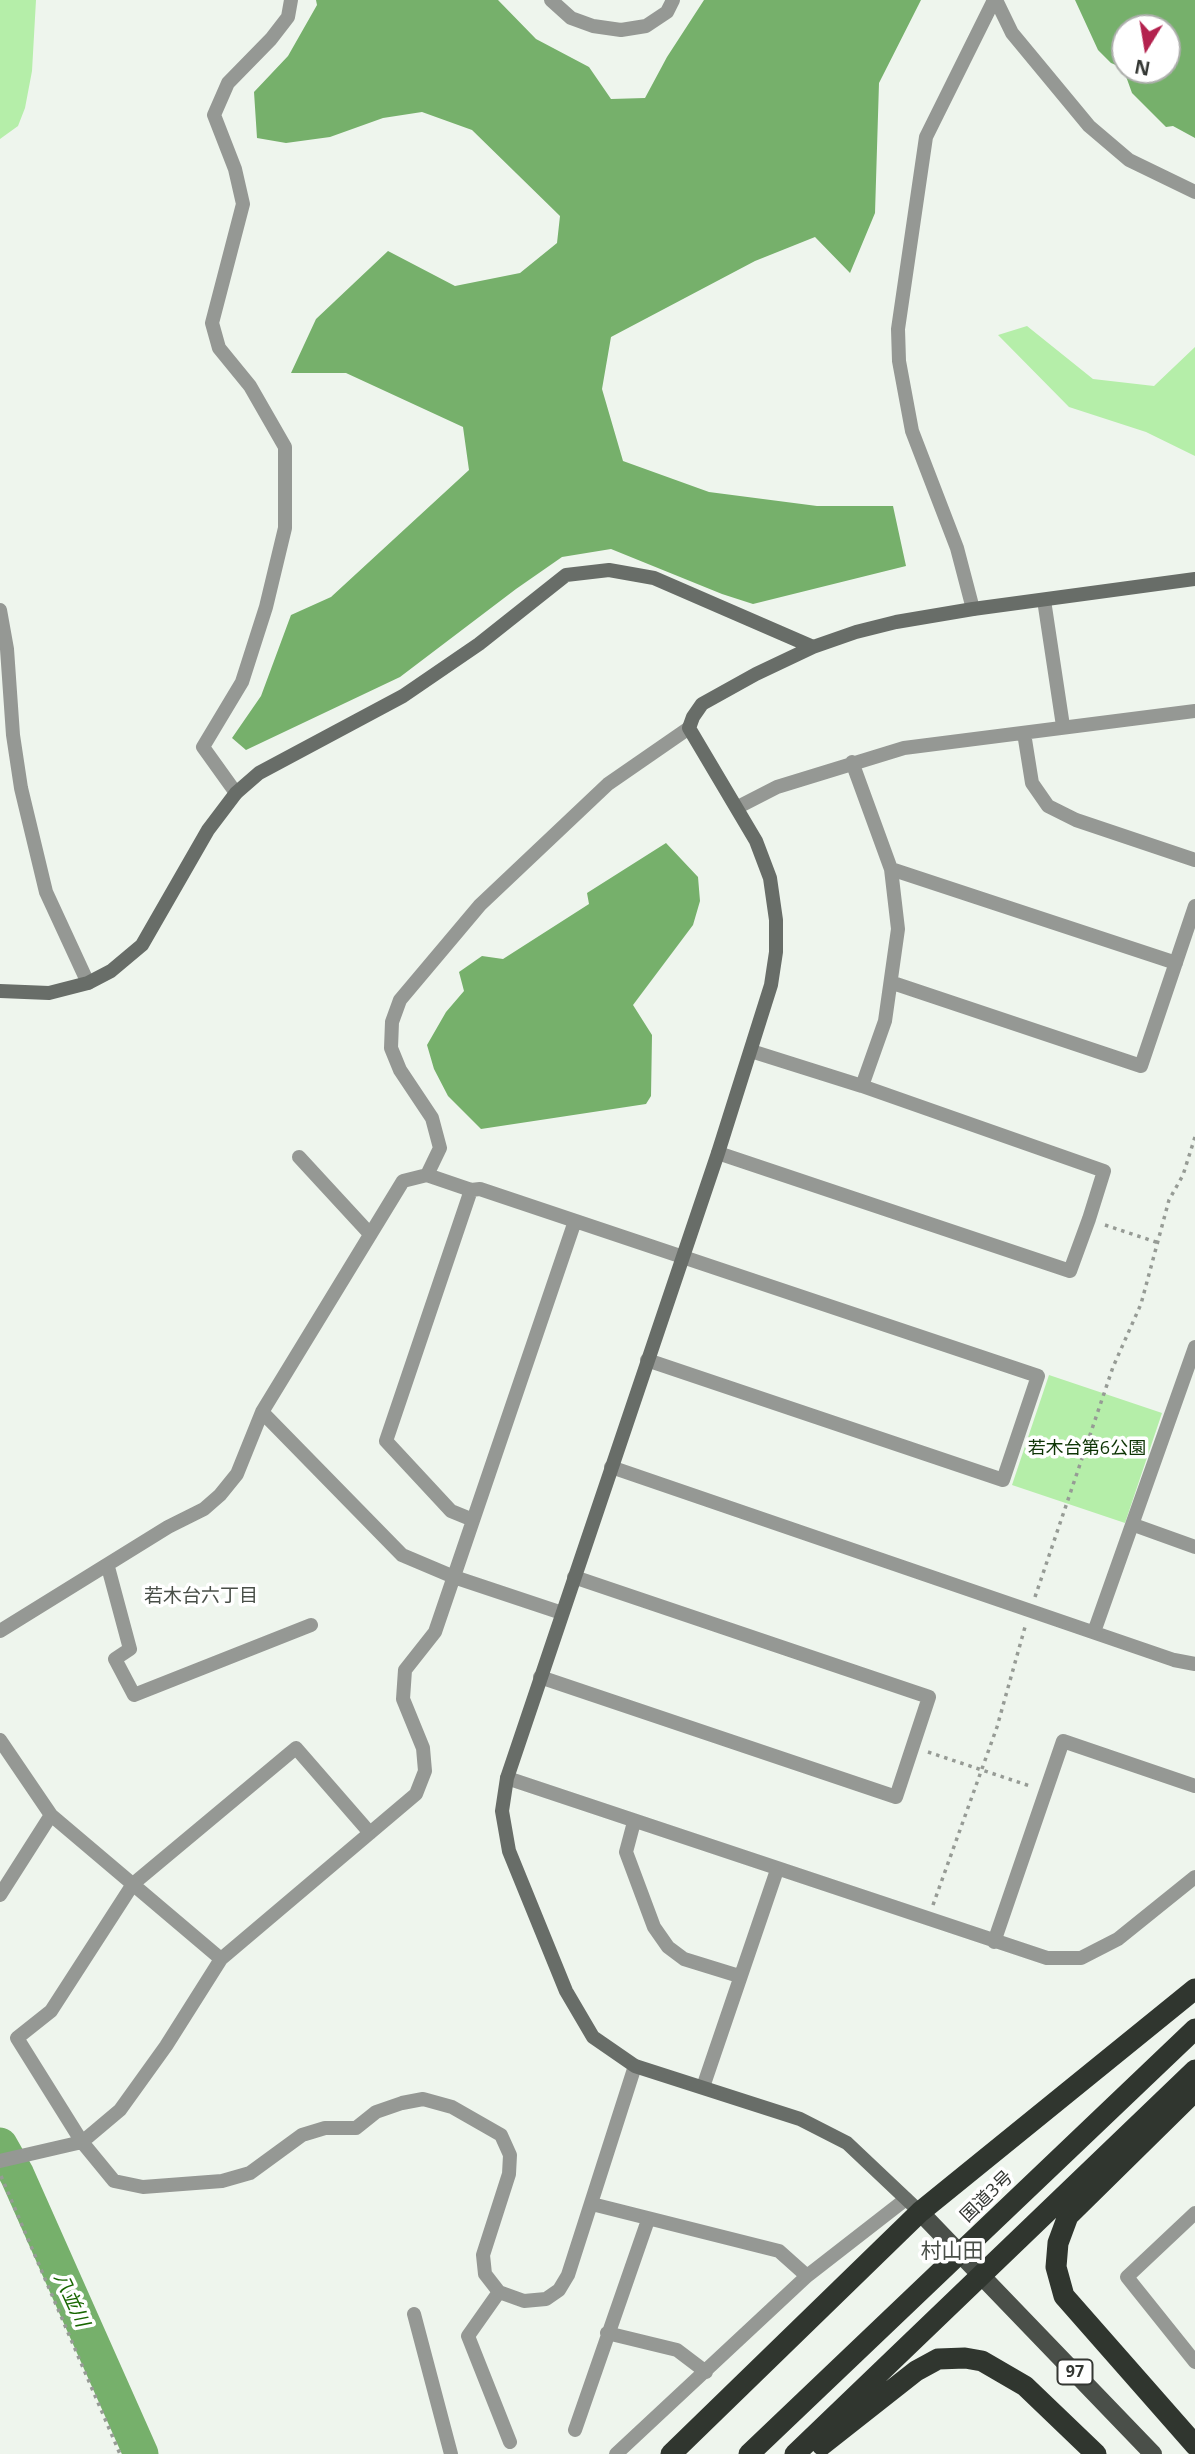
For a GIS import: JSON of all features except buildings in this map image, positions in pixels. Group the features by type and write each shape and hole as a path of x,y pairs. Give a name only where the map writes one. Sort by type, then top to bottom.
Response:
{"highway":[{"path":"671,2454 913,2205 1195,1989"},
{"name":"国道3号","path":"749,2454 1195,2029"},
{"path":"795,2454 1195,2070"},
{"path":"1195,2091 1068,2216 1058,2243 1056,2267 1064,2295 1195,2445"},
{"path":"808,2454 916,2371 938,2359 965,2358 982,2361 1025,2386 1096,2454"}],"main road":[{"name":"97","path":"913,2205 1153,2454"}],"street":[{"path":"236,793 204,747 242,682 266,607 285,528 285,447 250,386 219,348 212,323 243,204 235,169 214,115 228,83 271,39 288,17 291,0"},
{"path":"551,0 571,18 593,26 621,30 646,26 667,12 673,0"},
{"path":"995,0 1013,33 1089,126 1129,160 1195,192"},
{"path":"973,609 957,548 912,431 899,361 898,329 926,137 995,0"},
{"path":"0,991 49,993 88,982 111,971 142,945 208,830 236,793 259,773 403,696 479,644 566,575 609,569 654,578 813,648"},
{"path":"427,1175 440,1148 432,1118 400,1070 391,1048 392,1022 400,1000 480,905 608,784 689,728 702,704 813,648 897,622 1195,579"},
{"path":"1044,600 1063,726"},
{"path":"0,610 7,649 13,735 21,788 46,892 88,982"},
{"path":"738,807 777,787 904,748 1195,711"},
{"path":"616,2454 807,2276 913,2205 847,2143 800,2119 635,2066 593,2038 566,1991 509,1851 502,1811 507,1778 681,1256 718,1153 771,985 776,952 776,920 770,878 756,841 738,807 689,728"},
{"path":"1024,733 1032,783 1048,806 1076,820 1195,860"},
{"path":"852,762 891,869 898,929 893,983 885,1021 862,1086"},
{"path":"891,869 1176,963"},
{"path":"893,983 1141,1066 1195,906"},
{"path":"718,1153 1070,1271 1089,1219 1104,1171 862,1086 751,1051"},
{"path":"299,1157 370,1234"},
{"path":"0,1631 108,1567 168,1527 204,1509 220,1495 237,1474 262,1412 403,1181 427,1175 471,1189 480,1189 1038,1376 1003,1480 647,1360"},
{"path":"471,1189 386,1441 451,1511 473,1520"},
{"path":"0,2161 82,2141 120,2110 166,2046 221,1959 416,1794 425,1771 423,1748 403,1699 405,1670 435,1632 575,1221"},
{"path":"1094,1632 1195,1347"},
{"path":"262,1412 402,1555 454,1577 562,1613"},
{"path":"611,1467 1195,1664"},
{"path":"1134,1525 1195,1547"},
{"path":"108,1567 130,1650 115,1659 134,1695 311,1625"},
{"path":"540,1677 896,1797 929,1697 574,1577"},
{"path":"0,1740 51,1815 221,1959"},
{"path":"994,1942 1063,1741 1195,1786"},
{"path":"370,1833 296,1748 133,1884 51,2011 17,2038 82,2141 114,2181 143,2187 222,2181 250,2173 302,2135 325,2128 356,2128 376,2112 423,2099 452,2107 501,2135 510,2155 509,2174 483,2255 485,2274 499,2292 524,2301 546,2299 559,2290 568,2275 635,2066"},
{"path":"507,1778 929,1921 1047,1958 1081,1958 1118,1938 1195,1877"},
{"path":"0,1895 51,1815"},
{"path":"634,1822 626,1852 661,1937 684,1959 739,1976"},
{"path":"703,2087 777,1870"},
{"path":"592,2204 779,2251 807,2276"},
{"path":"1195,2213 1127,2277 1195,2362"},
{"path":"575,2430 648,2220"},
{"path":"499,2292 468,2336 510,2442"},
{"path":"414,2314 451,2454"},
{"path":"607,2333 677,2350 706,2372"}],"path":[{"path":"929,1921 935,1895 952,1857 1010,1688 1030,1610 1114,1367 1141,1304 1169,1200 1183,1175 1195,1137"},
{"path":"1089,1219 1156,1242"},
{"path":"912,1747 1045,1792"},
{"path":"0,2174 120,2454"}],"green space":[{"path":"0,0 36,0 32,71 25,108 18,126 0,139"},
{"path":"1027,326 1093,379 1154,386 1195,347 1195,456 1146,432 1069,407 998,335"},
{"name":"若木台第6公園","path":"1049,1375 1162,1413 1125,1523 1012,1485"}],"shaded area":[{"path":"316,0 498,0 536,39 589,67 611,99 645,98 667,57 704,0 921,0 879,83 875,213 850,273 815,237 755,261 611,337 602,389 623,461 709,492 817,506 893,506 906,566 753,604 611,549 562,557 400,677 246,750 232,738 261,696 291,615 331,597 469,470 463,427 346,373 291,373 316,319 388,251 455,286 520,273 557,243 560,216 472,130 422,112 383,118 330,137 286,143 257,138 254,92 288,56 317,5"},
{"path":"1075,0 1195,0 1195,138 1173,126 1166,127 1132,93 1129,84 1181,84 1181,14 1111,14 1111,63 1098,50"},
{"path":"666,843 698,877 700,901 693,925 633,1005 652,1035 651,1096 646,1104 481,1129 448,1096 434,1069 427,1045 446,1012 464,991 459,972 482,956 503,959 589,904 587,893"}],"waterway":[{"name":"八並川","path":"0,2145 17,2175 141,2454"}],"district":[{"name":"若木台六丁目","path":"201,1597"},
{"name":"村山田","path":"952,2252"}]}
